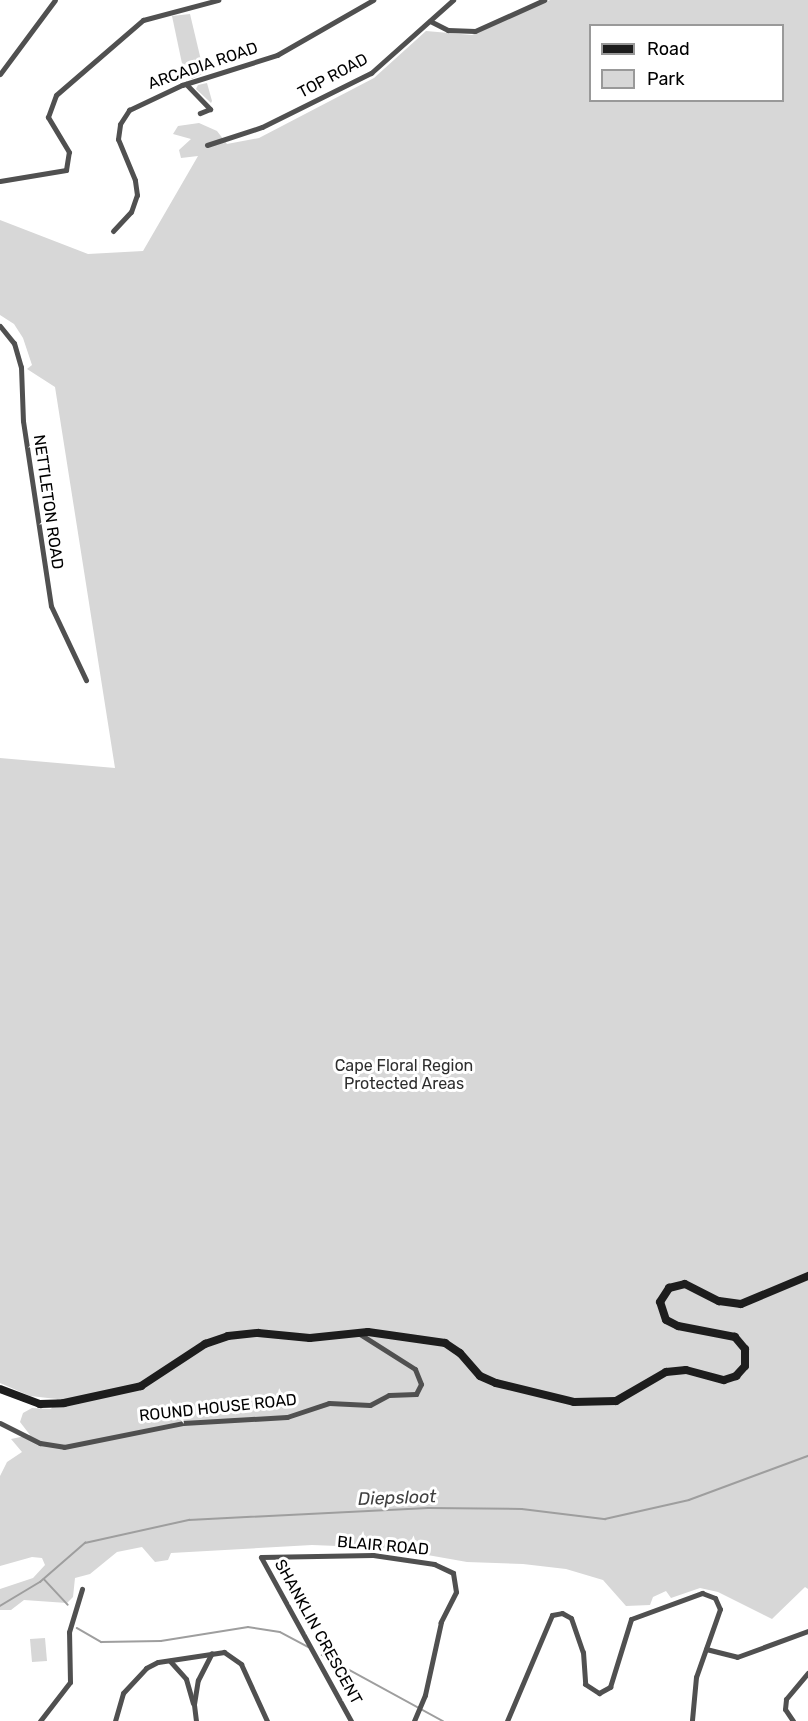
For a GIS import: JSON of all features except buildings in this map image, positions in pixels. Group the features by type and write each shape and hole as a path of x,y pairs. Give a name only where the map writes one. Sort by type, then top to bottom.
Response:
{"main road":[{"path":"0,1389 42,1404 64,1403 141,1386 201,1347 228,1336 255,1333 310,1338 358,1333 445,1343 457,1350 482,1377 507,1386 574,1402 616,1401 666,1372 686,1370 724,1380 743,1369 745,1349 735,1337 678,1326 665,1319 660,1302 669,1288 686,1284 722,1302 741,1304 808,1276"}],"street":[{"path":"0,74 55,0"},
{"path":"0,181 67,169 69,151 48,117 52,100 134,27 160,13 197,8 218,0"},
{"name":"ARCADIA ROAD","path":"113,231 131,212 137,195 135,180 119,143 122,119 137,104 186,84 277,55 373,0"},
{"name":"TOP ROAD","path":"207,145 255,130 368,74 453,0"},
{"path":"430,21 448,30 475,31 544,0"},
{"path":"186,84 210,109 200,113"},
{"name":"NETTLETON ROAD","path":"0,326 14,343 21,367 23,421 51,606 86,680"},
{"name":"ROUND HOUSE ROAD","path":"0,1423 40,1443 64,1447 183,1423 287,1417 328,1403 370,1405 389,1395 416,1394 421,1384 415,1370 358,1333"},
{"name":"BLAIR ROAD","path":"261,1557 373,1556 434,1564 453,1573 456,1592 441,1622 422,1704 414,1721"},
{"name":"SHANKLIN CRESCENT","path":"261,1557 351,1721"},
{"path":"40,1721 70,1682 69,1632 82,1589"},
{"path":"507,1721 548,1621 555,1614 571,1618 583,1652 585,1684 596,1693 610,1687 627,1626 637,1616 698,1593 711,1596 720,1609 694,1686 693,1720"},
{"path":"706,1649 737,1657 808,1631"},
{"path":"194,1704 200,1674 212,1653"},
{"path":"115,1721 116,1705 132,1680 153,1664 212,1653 229,1653 240,1664 267,1721"},
{"path":"170,1661 186,1679 194,1704 196,1721"},
{"path":"794,1721 785,1709 786,1699 808,1673"}],"green space":[{"name":"Cape Floral Region Protected Areas","path":"550,0 808,0 808,1589 805,1587 772,1619 718,1592 700,1588 671,1598 666,1591 653,1597 650,1605 626,1606 603,1580 566,1569 523,1564 467,1562 388,1548 312,1545 171,1553 168,1560 155,1562 142,1547 117,1552 90,1574 75,1578 73,1597 67,1603 24,1600 11,1610 0,1610 0,1589 33,1578 45,1565 42,1558 32,1557 0,1566 0,1476 7,1462 22,1452 11,1439 30,1435 20,1422 23,1413 32,1408 51,1409 57,1399 30,1396 0,1383 0,758 115,768 55,387 27,369 32,365 23,338 14,324 0,315 0,220 88,254 143,251 198,156 181,158 179,150 191,139 173,134 178,126 199,123 217,131 227,144 259,138 374,78 426,31 472,35"},
{"path":"190,14 204,73 192,79 184,73 172,16"},
{"path":"207,83 211,103 196,89 198,85"},
{"path":"45,1638 47,1661 32,1662 30,1639"}],"waterway":[{"name":"Diepsloot","path":"0,1606 40,1582 85,1543 189,1520 428,1508 522,1509 605,1519 689,1500 808,1456"},
{"path":"44,1579 68,1605"},
{"path":"77,1628 101,1642 161,1641 248,1627 280,1632 308,1647"},
{"path":"322,1655 443,1721"}]}
